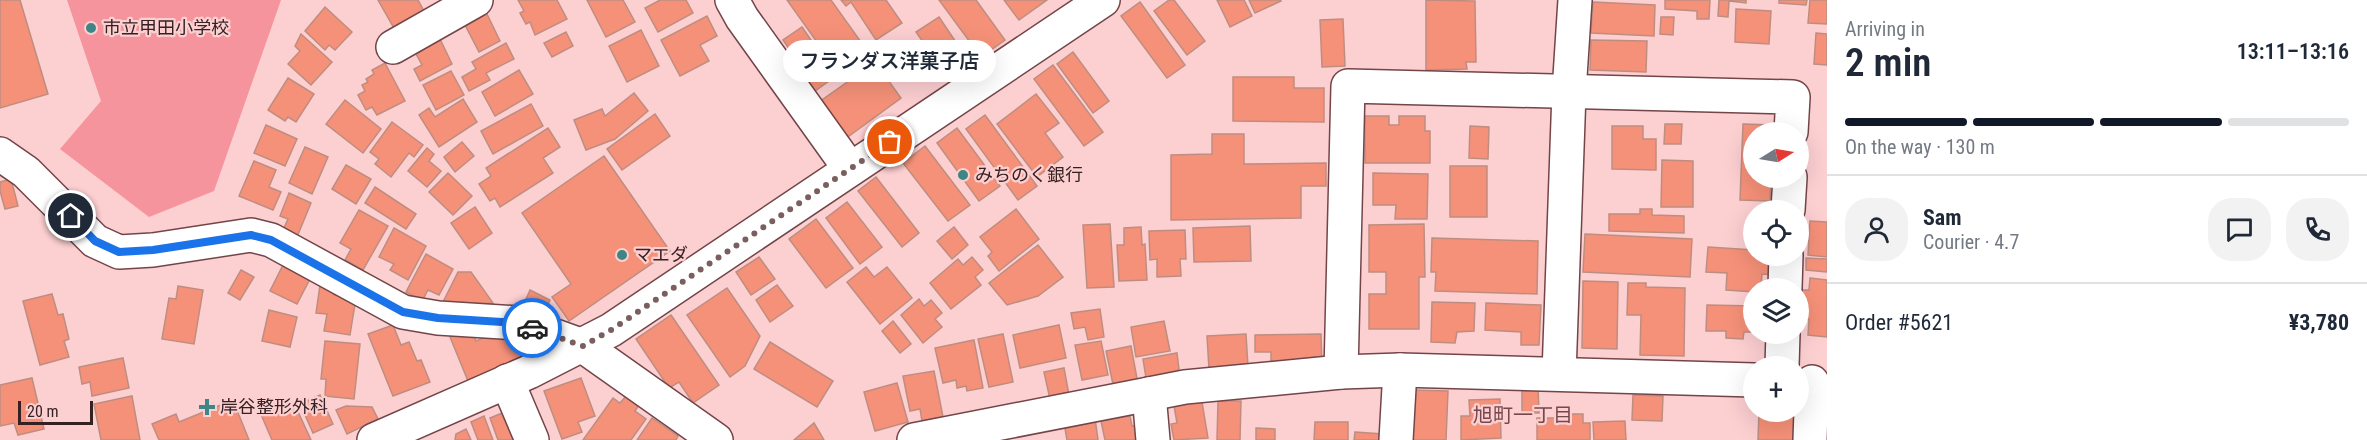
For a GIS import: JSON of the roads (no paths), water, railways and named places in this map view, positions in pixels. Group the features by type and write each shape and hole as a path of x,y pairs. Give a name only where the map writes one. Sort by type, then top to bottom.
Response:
{"street":[{"path":"393,47 476,0"},
{"path":"732,0 742,18 850,169"},
{"path":"374,440 583,346 611,330 1103,0"},
{"path":"1559,374 1569,92 1575,0"},
{"path":"1341,372 1348,86 1793,97 1792,122"},
{"path":"0,154 26,172 95,241 119,252 153,250 251,235 271,240 403,312 438,318 519,323 583,346 716,440"},
{"path":"1396,440 1400,370"},
{"path":"914,440 1185,387 1341,372 1400,370 1743,380"},
{"path":"507,381 532,440"},
{"path":"1810,440 1813,382"},
{"path":"1149,394 1153,440"}],"place":[{"name":"市立甲田小学校","path":"91,28"},
{"name":"フランダス洋菓子店","path":"890,142"},
{"name":"みちのく銀行","path":"963,175"},
{"name":"マエダ","path":"622,255"},
{"name":"岸谷整形外科","path":"207,407"}],"district":[{"name":"旭町一丁目","path":"1523,415"}]}
